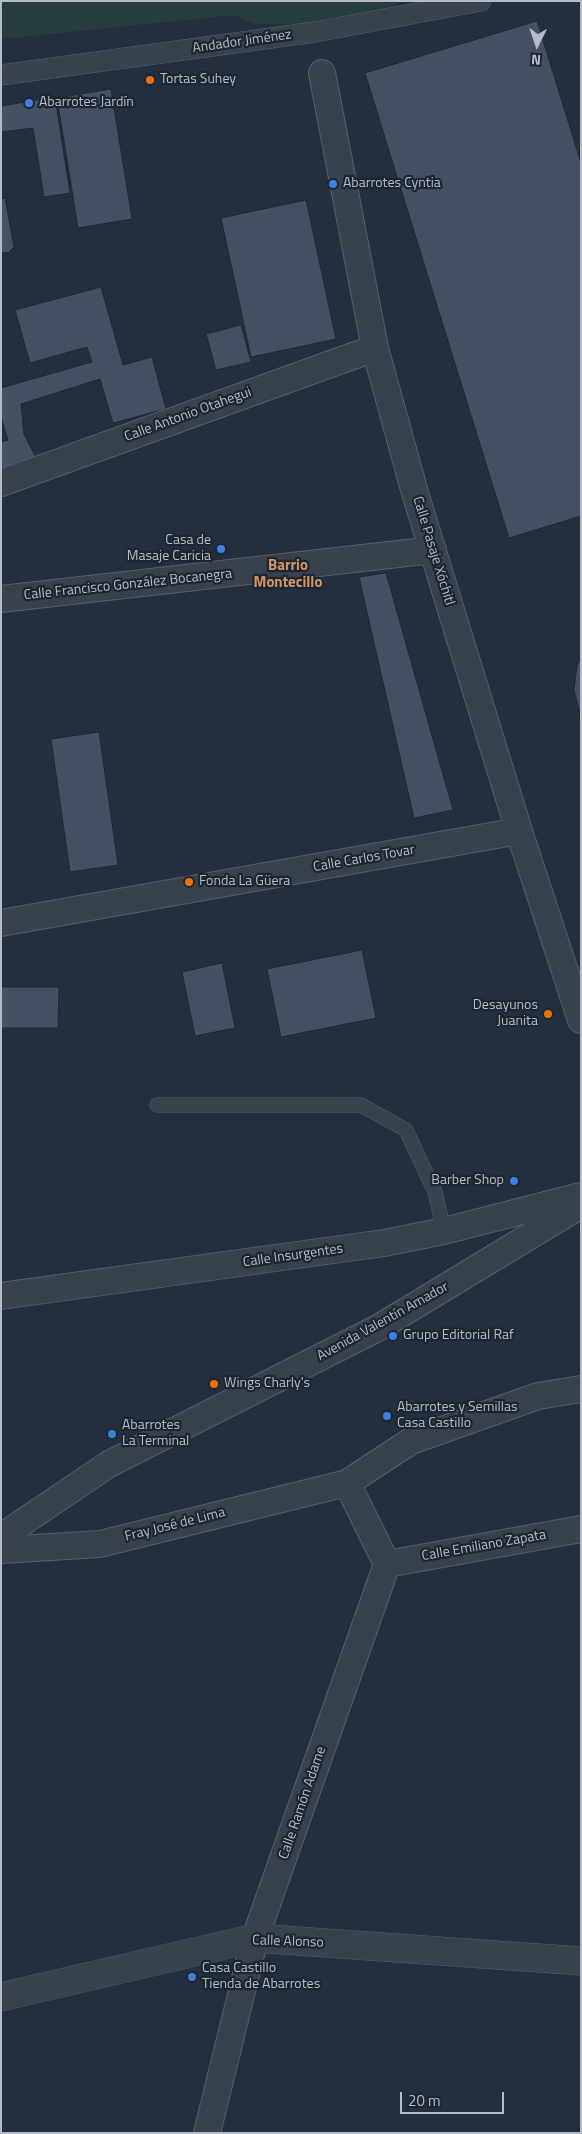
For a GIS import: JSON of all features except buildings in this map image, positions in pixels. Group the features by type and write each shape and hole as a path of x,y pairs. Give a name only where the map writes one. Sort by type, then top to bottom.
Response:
{"street":[{"name":"Andador Jiménez","path":"1,75 315,32 481,1"},
{"name":"Calle Pasaje Xóchitl","path":"322,73 375,348 433,550 519,831 581,1020"},
{"name":"Calle Antonio Otahegui","path":"1,482 375,348"},
{"name":"Calle Francisco González Bocanegra","path":"1,599 433,550"},
{"name":"Calle Carlos Tovar","path":"1,923 519,831"},
{"name":"Calle Insurgentes","path":"1,1296 384,1243 444,1231 581,1196"},
{"name":"Avenida Valentín Amador","path":"1,1538 109,1464 378,1328 581,1205"},
{"name":"Fray José de Lima","path":"1,1550 100,1544 347,1483 411,1442 538,1396 581,1389"},
{"path":"347,1483 386,1564"},
{"name":"Calle Emiliano Zapata","path":"386,1564 581,1529"},
{"name":"Calle Ramón Adame","path":"207,2133 255,1938 386,1564"},
{"name":"Calle Alonso","path":"1,1997 255,1938 581,1961"}],"lane":[{"path":"157,1105 362,1105 406,1130 435,1192 444,1231"}],"green space":[{"path":"1,1 402,1 384,11 303,24 255,24 235,15 1,39"}],"place":[{"name":"Tortas Suhey","path":"150,80"},
{"name":"Abarrotes Jardín","path":"29,103"},
{"name":"Abarrotes Cyntia","path":"333,184"},
{"name":"Casa de Masaje Caricia","path":"221,549"},
{"name":"Fonda La Güera","path":"189,882"},
{"name":"Desayunos Juanita","path":"548,1014"},
{"name":"Barber Shop","path":"514,1181"},
{"name":"Grupo Editorial Raf","path":"393,1336"},
{"name":"Wings Charly's","path":"214,1384"},
{"name":"Abarrotes y Semillas Casa Castillo","path":"387,1416"},
{"name":"Abarrotes La Terminal","path":"112,1434"},
{"name":"Casa Castillo Tienda de Abarrotes","path":"192,1977"}],"district":[{"name":"Barrio Montecillo","path":"288,574"}]}
